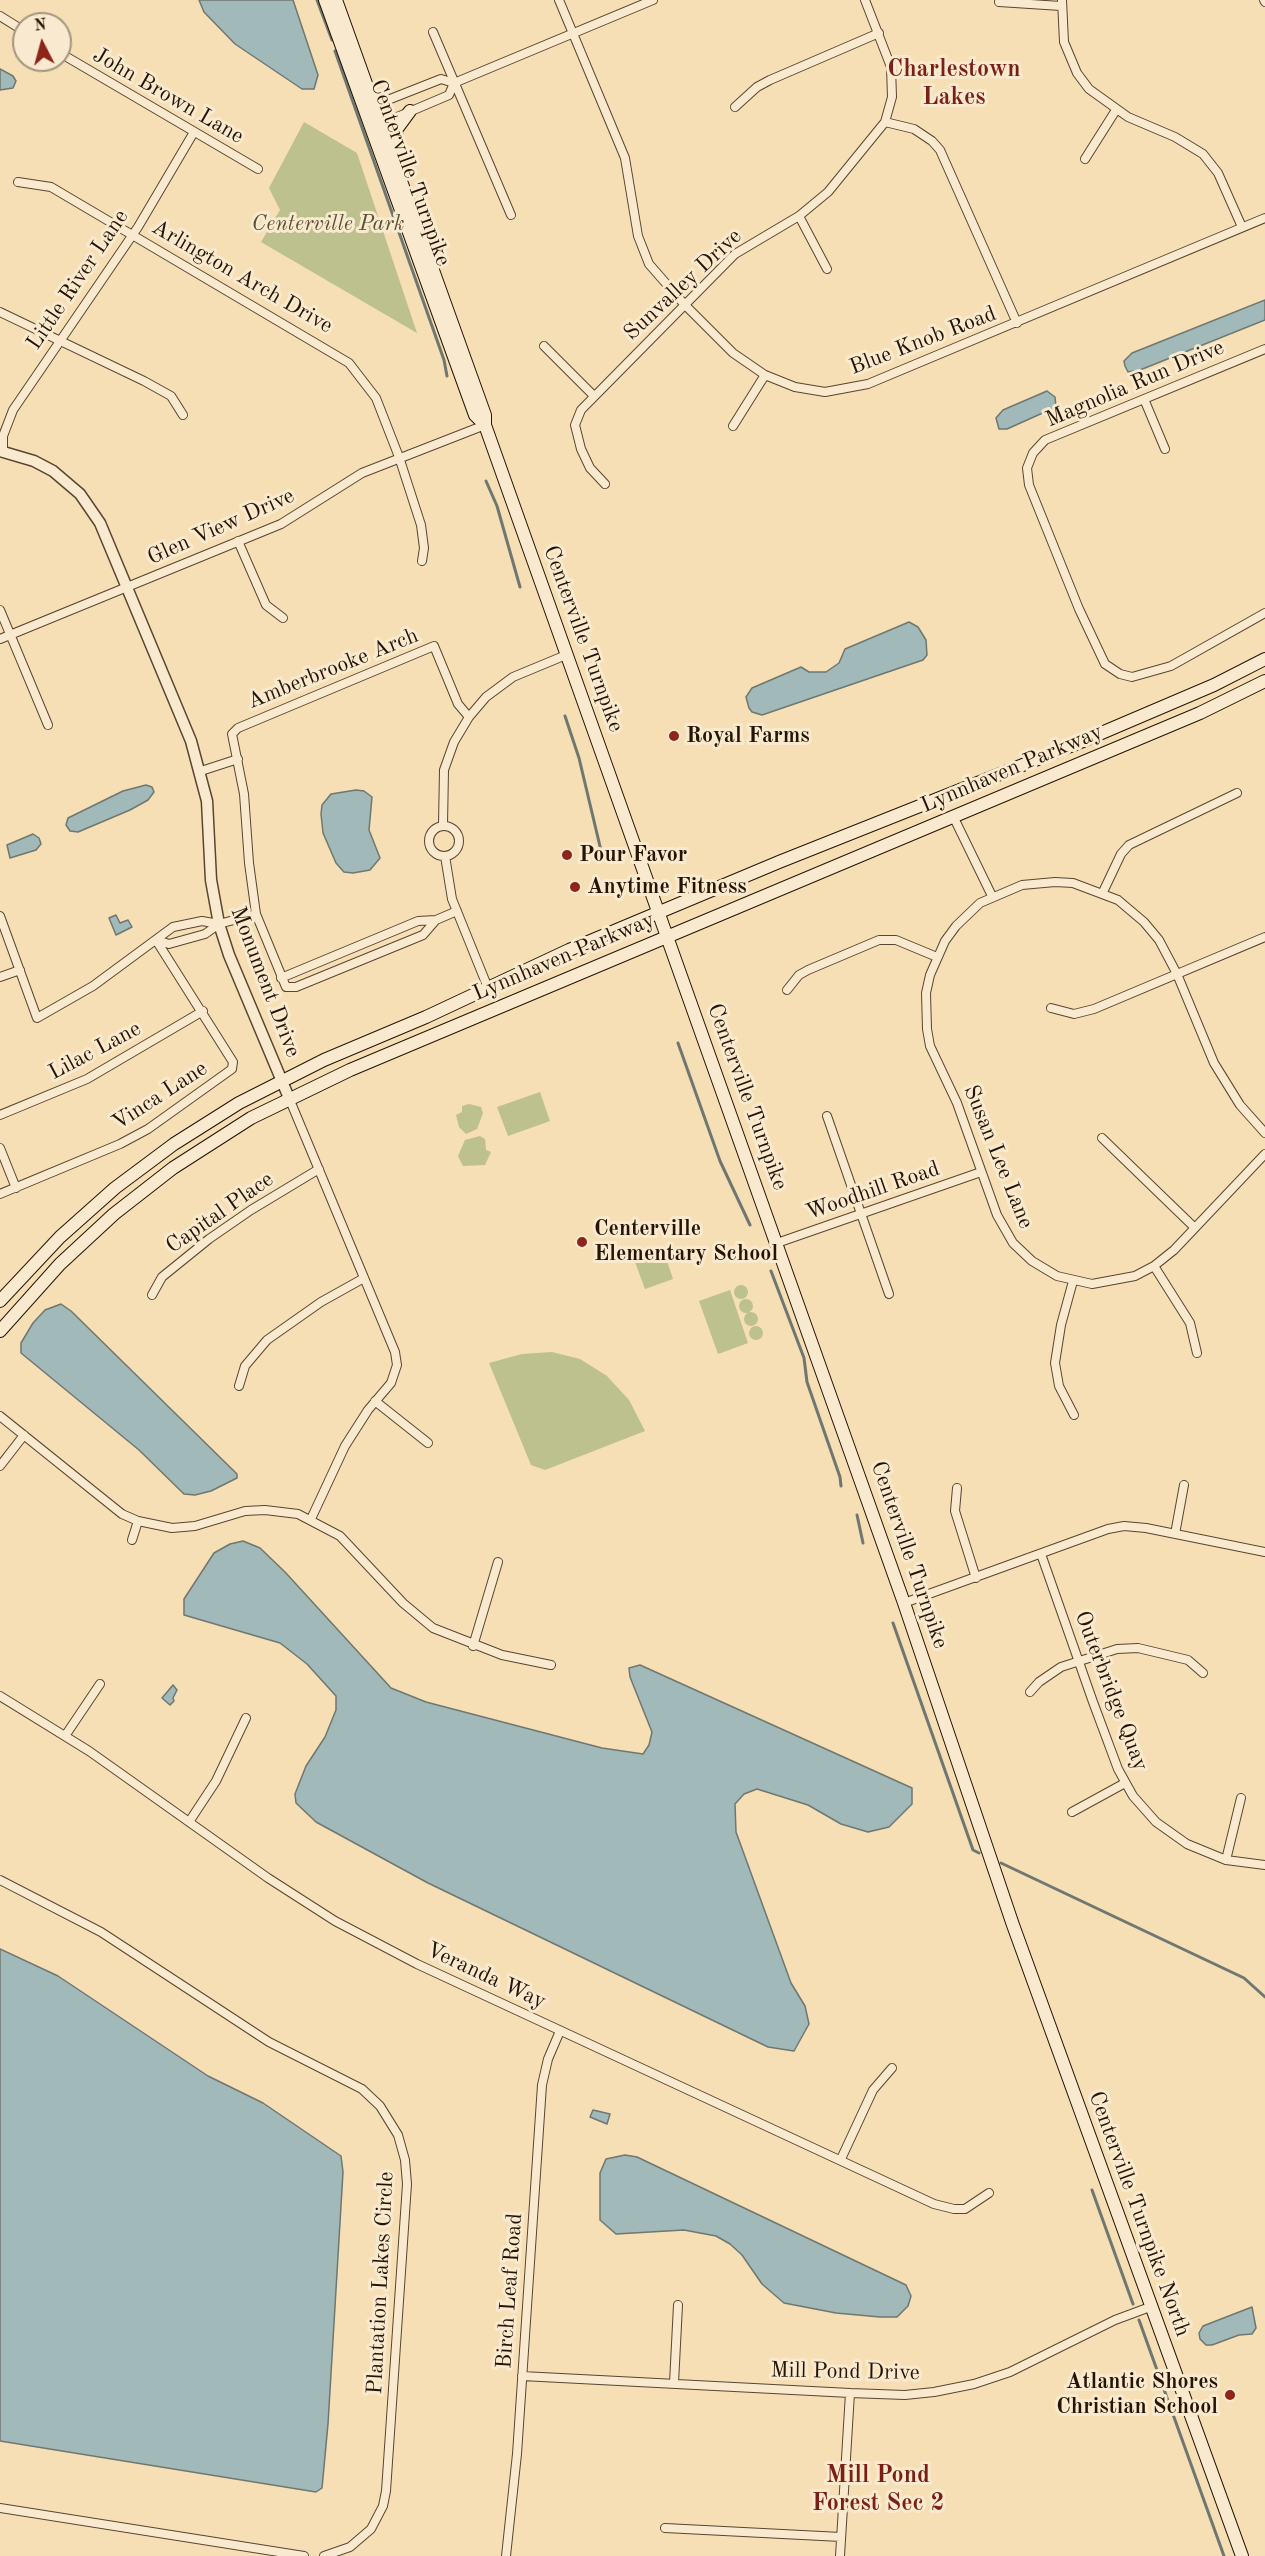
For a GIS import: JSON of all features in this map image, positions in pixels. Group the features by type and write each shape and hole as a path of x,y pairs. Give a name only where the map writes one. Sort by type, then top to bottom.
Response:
{"main road":[{"name":"Centerville Turnpike","path":"325,0 369,108"},
{"name":"Centerville Turnpike","path":"336,0 375,126 475,415 485,425"},
{"path":"402,186 396,152 396,130 410,111"},
{"name":"Centerville Turnpike","path":"375,126 402,186 485,415 485,425 566,655 904,1603 999,1886"},
{"name":"Lynnhaven Parkway","path":"0,1301 60,1238 129,1177 212,1119 282,1081 658,913 1078,743 1206,689 1265,659"},
{"name":"Lynnhaven Parkway","path":"0,1331 60,1264 143,1190 235,1127 290,1098 350,1070 1200,713 1265,681"},
{"name":"Centerville Turnpike North","path":"999,1886 1242,2556"}],"street":[{"name":"Blue Knob Road","path":"559,0 625,158 642,250 657,276 733,353 765,375 809,390 846,390 868,384 1265,218"},
{"path":"369,108 441,79 454,83 654,0"},
{"name":"Sunvalley Drive","path":"605,484 590,468 575,431 577,417 594,396 735,254 799,216 828,192 885,122 892,97 892,80 886,52 866,0"},
{"path":"999,2 1061,3 1064,42 1077,74 1089,88 1116,110 1175,136 1203,154 1218,173 1242,227"},
{"path":"433,32 511,215"},
{"path":"735,106 770,80 879,33"},
{"name":"John Brown Lane","path":"72,60 258,169"},
{"path":"375,126 449,95 454,83"},
{"path":"1085,159 1116,110"},
{"path":"885,122 914,129 932,141 940,150 1017,323"},
{"name":"Little River Lane","path":"2,451 3,436 13,410 133,234 194,132"},
{"name":"Arlington Arch Drive","path":"18,182 39,183 51,187 349,363 368,385 376,399 399,457 421,525 424,548 422,561"},
{"path":"799,216 827,269"},
{"path":"0,312 171,396 183,415"},
{"path":"544,346 594,396"},
{"name":"Magnolia Run Drive","path":"1265,349 1045,440 1033,453 1027,468 1029,485 1079,609 1105,664 1120,674 1132,677 1171,666 1265,613"},
{"path":"733,426 765,375"},
{"path":"1144,399 1165,449"},
{"name":"Glen View Drive","path":"0,639 281,524 362,473 485,425"},
{"name":"Monument Drive","path":"2,451 34,461 53,471 80,494 100,523 191,741 201,771 207,801 211,880 219,924 396,1356 395,1374 345,1446 311,1519"},
{"path":"238,541 266,605 283,618"},
{"path":"0,610 48,725"},
{"name":"Amberbrooke Arch","path":"281,978 256,914 249,863 244,794 232,739 238,728 434,646 458,704 469,717"},
{"path":"443,825 444,770 454,742 469,717 486,697 513,677 566,655"},
{"path":"201,771 238,759"},
{"path":"1103,892 1121,854 1129,845 1237,793"},
{"path":"953,816 992,896 1022,885 1046,882 1073,884 1103,892 1130,908 1144,922 1159,940 1177,974 1218,1070 1240,1105 1265,1133"},
{"path":"443,825 454,829 459,838 456,851 445,856 434,852 429,844 433,830 443,825"},
{"path":"445,856 457,911 488,988"},
{"name":"Susan Lee Lane","path":"992,896 974,908 956,926 937,957 926,993 927,1029 933,1054 957,1103 997,1215 1013,1243 1046,1270 1073,1281 1092,1284 1119,1281 1154,1266 1195,1228 1265,1154"},
{"path":"436,920 423,936 296,987 286,987 281,978 418,921 436,920 457,911"},
{"path":"156,939 169,944 205,934 219,924 256,914"},
{"path":"0,916 37,1018 93,986 173,927 202,921 219,924"},
{"path":"1050,1008 1065,1014 1079,1013 1265,937"},
{"name":"Vinca Lane","path":"0,1194 120,1144 148,1129 232,1069 232,1062 203,1011 156,939"},
{"path":"787,990 799,975 808,970 879,940 896,940 937,957"},
{"path":"0,977 20,970"},
{"name":"Lilac Lane","path":"0,1115 87,1079 203,1011"},
{"path":"827,1116 890,1294"},
{"path":"1102,1138 1195,1228"},
{"path":"0,1148 16,1188"},
{"name":"Capital Place","path":"152,1295 162,1276 209,1239 259,1205 319,1169"},
{"name":"Woodhill Road","path":"777,1243 981,1172"},
{"path":"1154,1266 1190,1323 1197,1353"},
{"path":"238,1386 245,1366 267,1340 321,1302 364,1278"},
{"path":"1073,1281 1055,1363 1059,1386 1074,1415"},
{"path":"375,1401 428,1443"},
{"path":"0,1416 122,1514 138,1521 172,1528 188,1527 246,1511 284,1511 311,1519 340,1536 356,1550 417,1616 433,1628 473,1646 502,1655 551,1665"},
{"path":"0,1466 24,1435"},
{"path":"1175,1534 1184,1485"},
{"path":"957,1488 955,1511 976,1578"},
{"path":"132,1540 138,1521"},
{"path":"904,1603 1108,1529 1124,1526 1265,1552"},
{"name":"Outerbridge Quay","path":"1041,1554 1078,1661 1125,1783 1145,1811 1171,1834 1187,1844 1226,1860 1265,1865"},
{"path":"473,1646 498,1562"},
{"path":"1030,1692 1049,1673 1117,1649 1138,1648 1188,1660 1203,1673"},
{"path":"65,1736 100,1684"},
{"name":"Veranda Way","path":"0,1696 65,1736 338,1923 417,1964 791,2140 841,2159 934,2204 954,2209 975,2205 989,2193"},
{"path":"189,1822 216,1781 246,1718"},
{"path":"1072,1812 1125,1783"},
{"path":"1226,1860 1241,1798"},
{"name":"Plantation Lakes Circle","path":"0,1880 101,1932 269,2042 356,2086 380,2106 398,2135 405,2160 407,2184 386,2491 383,2506 371,2529 350,2547 324,2556"},
{"name":"Birch Leaf Road","path":"506,2556 517,2454 542,2085 548,2059 560,2031"},
{"path":"841,2159 873,2090 884,2074 892,2068"},
{"path":"674,2384 678,2305"},
{"name":"Mill Pond Drive","path":"522,2376 905,2395 974,2384 1010,2372 1115,2320 1150,2307"},
{"path":"840,2556 850,2393"},
{"path":"0,2508 304,2556"},
{"path":"664,2528 841,2537"}],"green space":[{"name":"Centerville Park","path":"304,122 357,153 417,333 261,242 280,210 269,188"},
{"path":"540,1092 550,1121 508,1136 497,1107"},
{"path":"469,1104 481,1107 483,1113 477,1129 466,1134 459,1127 456,1115 462,1112 462,1106"},
{"path":"480,1136 485,1139 486,1150 491,1152 485,1165 463,1166 458,1156 465,1140"},
{"path":"664,1252 673,1279 645,1289 635,1262"},
{"path":"741,1285 746,1287 748,1292 746,1297 741,1299 736,1297 734,1292 736,1287"},
{"path":"730,1290 748,1343 718,1354 699,1301"},
{"path":"746,1299 751,1301 753,1306 751,1311 746,1313 741,1311 739,1306 741,1301"},
{"path":"751,1312 756,1314 758,1319 756,1324 751,1326 746,1324 744,1319 746,1314"},
{"path":"756,1326 761,1328 763,1333 761,1338 756,1340 751,1338 749,1333 751,1328"},
{"path":"552,1352 580,1359 607,1376 629,1400 645,1431 545,1470 531,1465 489,1363 522,1354"}],"water":[{"path":"199,0 293,0 318,75 314,89 302,89 235,44 204,12"},
{"path":"0,69 13,76 16,81 13,88 0,90"},
{"path":"1265,300 1265,320 1140,370 1128,372 1125,366 1124,361 1132,353"},
{"path":"1047,391 1055,397 1056,407 1007,429 999,429 996,418 1003,410"},
{"path":"909,622 918,627 926,640 927,655 923,660 762,715 752,712 749,708 746,697 752,688 801,667 809,672 826,672 839,663 845,649"},
{"path":"146,785 152,787 154,792 148,800 130,810 78,832 70,831 66,825 68,818 123,791"},
{"path":"364,791 372,797 369,830 380,858 370,870 353,873 344,872 336,863 323,833 321,814 322,805 331,794"},
{"path":"33,834 39,838 41,844 36,850 10,858 7,845"},
{"path":"116,915 120,923 128,920 132,927 116,935 109,918"},
{"path":"61,1304 71,1311 237,1474 237,1478 211,1491 195,1495 184,1494 139,1450 21,1353 21,1343 33,1323 45,1310"},
{"path":"243,1541 260,1548 285,1572 391,1688 426,1702 602,1748 643,1754 649,1745 652,1732 630,1677 629,1668 640,1665 912,1788 912,1804 889,1827 868,1832 841,1824 808,1805 757,1789 744,1794 735,1804 736,1832 791,1983 805,2006 809,2024 794,2051 768,2047 428,1883 316,1822 296,1803 295,1794 306,1766 325,1737 336,1710 336,1696 307,1664 280,1643 184,1615 184,1599 214,1553 230,1544"},
{"path":"173,1685 177,1690 174,1701 170,1705 162,1698"},
{"path":"0,1949 58,1976 208,2076 263,2103 341,2156 343,2172 328,2424 322,2488 316,2492 0,2441"},
{"path":"593,2110 610,2114 607,2124 590,2117"},
{"path":"625,2155 637,2157 906,2285 911,2296 908,2306 897,2317 880,2317 836,2313 784,2303 762,2284 742,2255 730,2244 716,2236 684,2230 616,2234 600,2220 600,2173 606,2159"},
{"path":"1252,2307 1256,2328 1252,2334 1239,2335 1212,2345 1206,2345 1200,2339 1199,2333 1203,2326"}],"waterway":[{"path":"317,0 332,40"},
{"path":"335,51 444,360 447,376"},
{"path":"486,481 497,506 520,587"},
{"path":"565,716 579,758 603,859"},
{"path":"678,1043 720,1161 750,1225"},
{"path":"771,1271 804,1358 807,1382 840,1477 841,1486"},
{"path":"857,1515 863,1543"},
{"path":"893,1623 973,1850 979,1853"},
{"path":"1001,1863 1244,1978 1265,1997"},
{"path":"1092,2190 1133,2304"},
{"path":"1139,2320 1224,2556"}],"place":[{"name":"Royal Farms","path":"674,736"},
{"name":"Pour Favor","path":"567,855"},
{"name":"Anytime Fitness","path":"575,887"},
{"name":"Centerville Elementary School","path":"582,1242"},
{"name":"Atlantic Shores Christian School","path":"1230,2395"}],"district":[{"name":"Charlestown Lakes","path":"954,84"},
{"name":"Mill Pond Forest Sec 2","path":"878,2490"}]}
